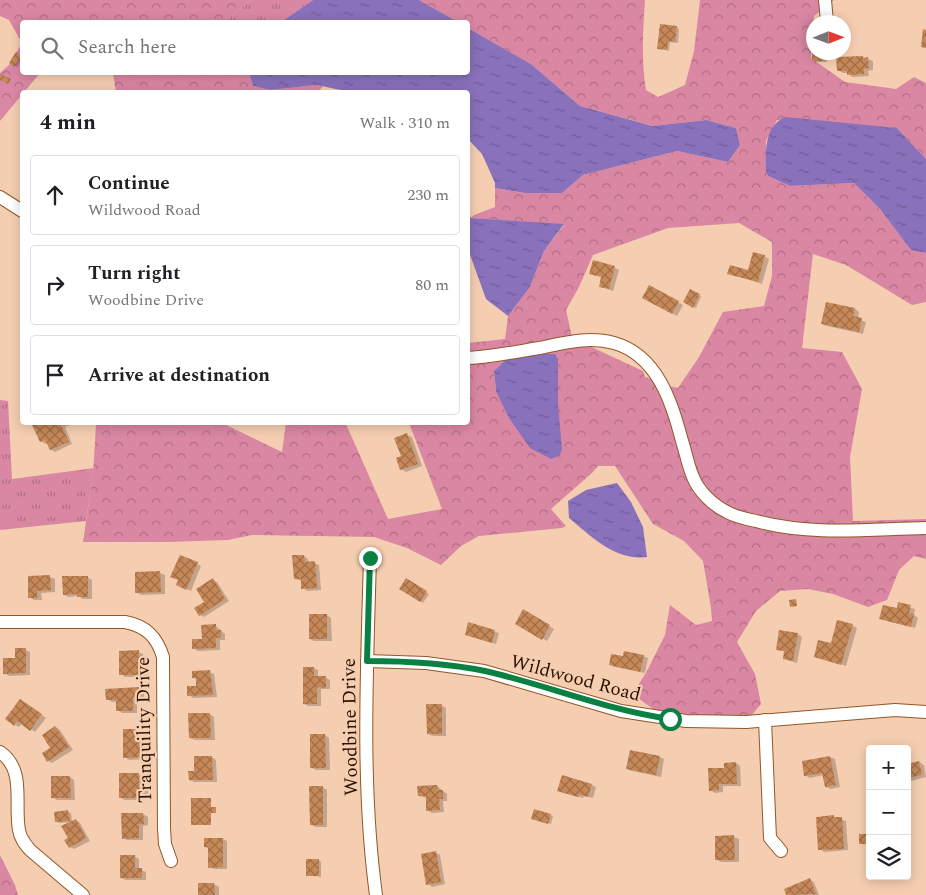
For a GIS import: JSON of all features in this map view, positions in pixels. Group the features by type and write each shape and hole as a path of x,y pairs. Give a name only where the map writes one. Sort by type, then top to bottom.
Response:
{"street":[{"path":"825,0 826,15"},
{"path":"0,197 20,210"},
{"path":"470,358 491,356 579,340 600,340 614,343 640,357 660,380 680,432 693,478 710,501 724,510 762,523 808,530 926,528"},
{"name":"Woodbine Drive","path":"370,558 366,707 372,868 376,895"},
{"name":"Tranquility Drive","path":"0,622 125,622 144,628 156,640 163,657 164,828 165,844 171,861"},
{"name":"Wildwood Road","path":"367,661 426,663 484,671 621,711 686,722 724,723 895,710 926,712"},
{"path":"765,720 770,838 781,851"},
{"path":"0,752 10,761 17,780 18,828 24,843 83,895"}],"green space":[{"path":"0,0 251,0 228,20 20,20 20,39 9,20 0,16"},
{"path":"251,0 313,0 284,20 228,20"},
{"path":"419,0 645,0 644,79 646,90 658,97 685,85 694,51 700,0 834,0 815,15 806,15 806,60 814,60 845,82 896,89 914,77 926,83 926,159 897,128 777,120 766,141 766,173 768,176 790,186 854,183 880,209 911,249 926,253 926,302 912,305 846,265 813,254 802,348 842,352 862,389 850,457 853,521 926,519 926,524 829,526 779,521 739,512 714,498 698,476 669,386 678,388 699,357 723,312 764,306 772,276 772,242 739,223 668,228 593,255 579,287 566,310 572,337 470,353 470,343 505,339 508,316 530,287 544,251 564,225 470,218 495,207 495,188 525,193 562,193 583,175 677,151 728,162 740,145 736,128 706,120 654,126 580,106 531,64 470,29 470,20 454,20"},
{"path":"20,46 20,75 38,75 26,90 20,90 20,97 0,121 0,73 9,65"},
{"path":"113,75 250,75 253,86 270,90 116,90"},
{"path":"317,85 323,86 320,90 270,90"},
{"path":"585,344 643,371 645,377 655,380 675,434 684,467 726,517 926,533 926,559 914,556 899,570 887,600 868,607 833,594 808,589 780,591 756,611 737,642 755,674 761,704 750,717 726,718 656,711 632,694 646,673 665,635 670,605 696,625 712,621 703,561 684,541 653,524 615,466 598,466 551,509 566,526 562,528 479,536 461,546 441,565 407,548 374,537 252,535 228,540 83,542 93,474 96,425 226,425 282,452 286,425 346,425 388,519 442,509 410,425 470,425 470,362 507,358 494,371 496,391 558,403 558,359 539,354"},
{"path":"0,400 8,401 12,479 94,468 86,521 0,530"},
{"path":"0,855 15,885 18,895 0,895"}],"water":[{"path":"313,0 419,0 454,20 284,20"},
{"path":"470,29 531,64 580,106 653,126 706,120 736,128 740,145 728,162 677,151 583,175 562,193 525,193 495,188 495,183 482,154 470,141 470,90 341,90 317,85 270,90 253,86 250,75 470,75"},
{"path":"785,117 897,128 926,159 926,253 911,250 880,209 854,183 790,186 768,176 766,173 766,157 769,134 778,121"},
{"path":"470,218 564,224 544,251 530,287 508,316 486,299 470,255"},
{"path":"555,354 558,359 558,403 562,450 559,456 551,459 530,448 509,418 496,391 494,371 507,358"},
{"path":"617,483 631,502 643,527 647,557 635,557 614,551 595,540 569,518 568,501 586,490"}],"building":[{"path":"660,24 677,26 675,42 668,41 667,50 657,49"},
{"path":"923,29 926,30 926,48 921,47"},
{"path":"16,52 20,55 14,67 9,63"},
{"path":"851,56 868,57 869,68 864,69 864,74 847,75 847,71 837,71 836,60 851,60"},
{"path":"0,74 11,79 8,84 0,80"},
{"path":"753,252 765,255 758,282 727,274 730,265 748,270"},
{"path":"593,260 615,266 609,289 599,287 601,277 589,274"},
{"path":"649,285 679,301 672,314 642,298"},
{"path":"690,289 700,294 693,308 683,302"},
{"path":"826,302 855,308 853,316 862,318 859,332 821,324"},
{"path":"32,425 61,425 69,442 50,450 45,440 40,442"},
{"path":"407,433 418,464 400,470 396,458 401,456 394,438"},
{"path":"180,555 198,562 186,590 176,585 178,580 170,577"},
{"path":"292,555 304,555 305,562 315,561 317,588 301,589 301,579 294,579"},
{"path":"160,571 161,592 135,593 135,572"},
{"path":"50,575 51,590 37,591 37,598 28,598 28,576"},
{"path":"62,576 88,576 88,597 77,597 77,594 63,595"},
{"path":"213,578 225,599 199,616 194,608 204,602 196,589"},
{"path":"406,578 427,591 420,602 399,589"},
{"path":"796,599 797,606 790,607 789,600"},
{"path":"898,602 911,605 909,613 914,614 911,627 879,619 883,605 897,608"},
{"path":"523,609 550,625 542,640 515,624"},
{"path":"309,614 327,614 327,639 309,639"},
{"path":"837,620 853,624 841,665 814,657 818,640 831,643"},
{"path":"468,622 495,630 492,643 465,635"},
{"path":"216,624 216,630 221,630 221,638 216,638 216,648 192,649 192,639 202,639 201,625"},
{"path":"779,630 798,633 793,661 783,659 784,651 776,650"},
{"path":"15,648 26,648 26,673 3,674 3,658 15,658"},
{"path":"139,650 139,664 144,664 144,675 119,675 119,651"},
{"path":"624,651 644,655 640,672 609,665 611,654 623,656"},
{"path":"303,667 314,667 314,676 326,676 326,688 317,687 317,704 303,704"},
{"path":"210,670 213,695 187,696 187,686 196,686 196,678 192,678 192,671"},
{"path":"139,687 140,697 133,697 133,711 116,711 116,700 106,700 105,689"},
{"path":"20,699 42,714 30,731 17,721 14,726 5,719"},
{"path":"426,704 442,704 442,734 427,734"},
{"path":"188,713 210,713 211,738 189,738"},
{"path":"55,726 69,747 47,762 42,753 50,748 42,735"},
{"path":"123,729 142,729 143,757 123,758"},
{"path":"310,734 325,734 326,768 310,768"},
{"path":"630,750 660,756 656,775 626,769"},
{"path":"194,756 212,756 213,780 189,780 188,771 194,771"},
{"path":"830,756 836,785 825,787 822,773 804,776 802,761"},
{"path":"919,761 922,775 911,777 911,763"},
{"path":"736,762 737,784 719,784 719,790 709,791 708,768 724,768 724,763"},
{"path":"119,773 139,773 139,788 144,788 144,798 119,798"},
{"path":"562,775 592,784 588,797 579,794 578,797 557,791"},
{"path":"51,776 70,776 71,798 51,798"},
{"path":"437,785 438,790 443,790 443,799 439,799 440,810 426,811 426,796 418,796 417,786"},
{"path":"309,786 323,786 323,825 310,825"},
{"path":"191,798 211,798 211,807 216,807 216,813 211,813 211,825 191,825"},
{"path":"534,809 551,814 548,824 531,819"},
{"path":"68,810 70,821 55,822 54,812"},
{"path":"121,813 143,813 144,824 139,824 139,838 122,839"},
{"path":"834,815 834,817 842,817 844,849 818,850 816,817"},
{"path":"76,819 86,838 69,848 64,840 68,838 61,826"},
{"path":"859,834 866,834 866,844 859,844"},
{"path":"734,835 735,860 715,860 715,836"},
{"path":"204,838 223,838 223,867 208,868 208,847 204,847"},
{"path":"436,851 441,882 426,885 421,854"},
{"path":"120,855 135,855 135,868 142,868 142,878 120,878"},
{"path":"306,859 319,859 319,876 306,876"},
{"path":"810,878 816,894 786,895 784,889"},
{"path":"198,883 214,883 215,895 198,895"}],"route":[{"path":"370,558 367,661 426,663 484,671 621,711 670,719"}]}
